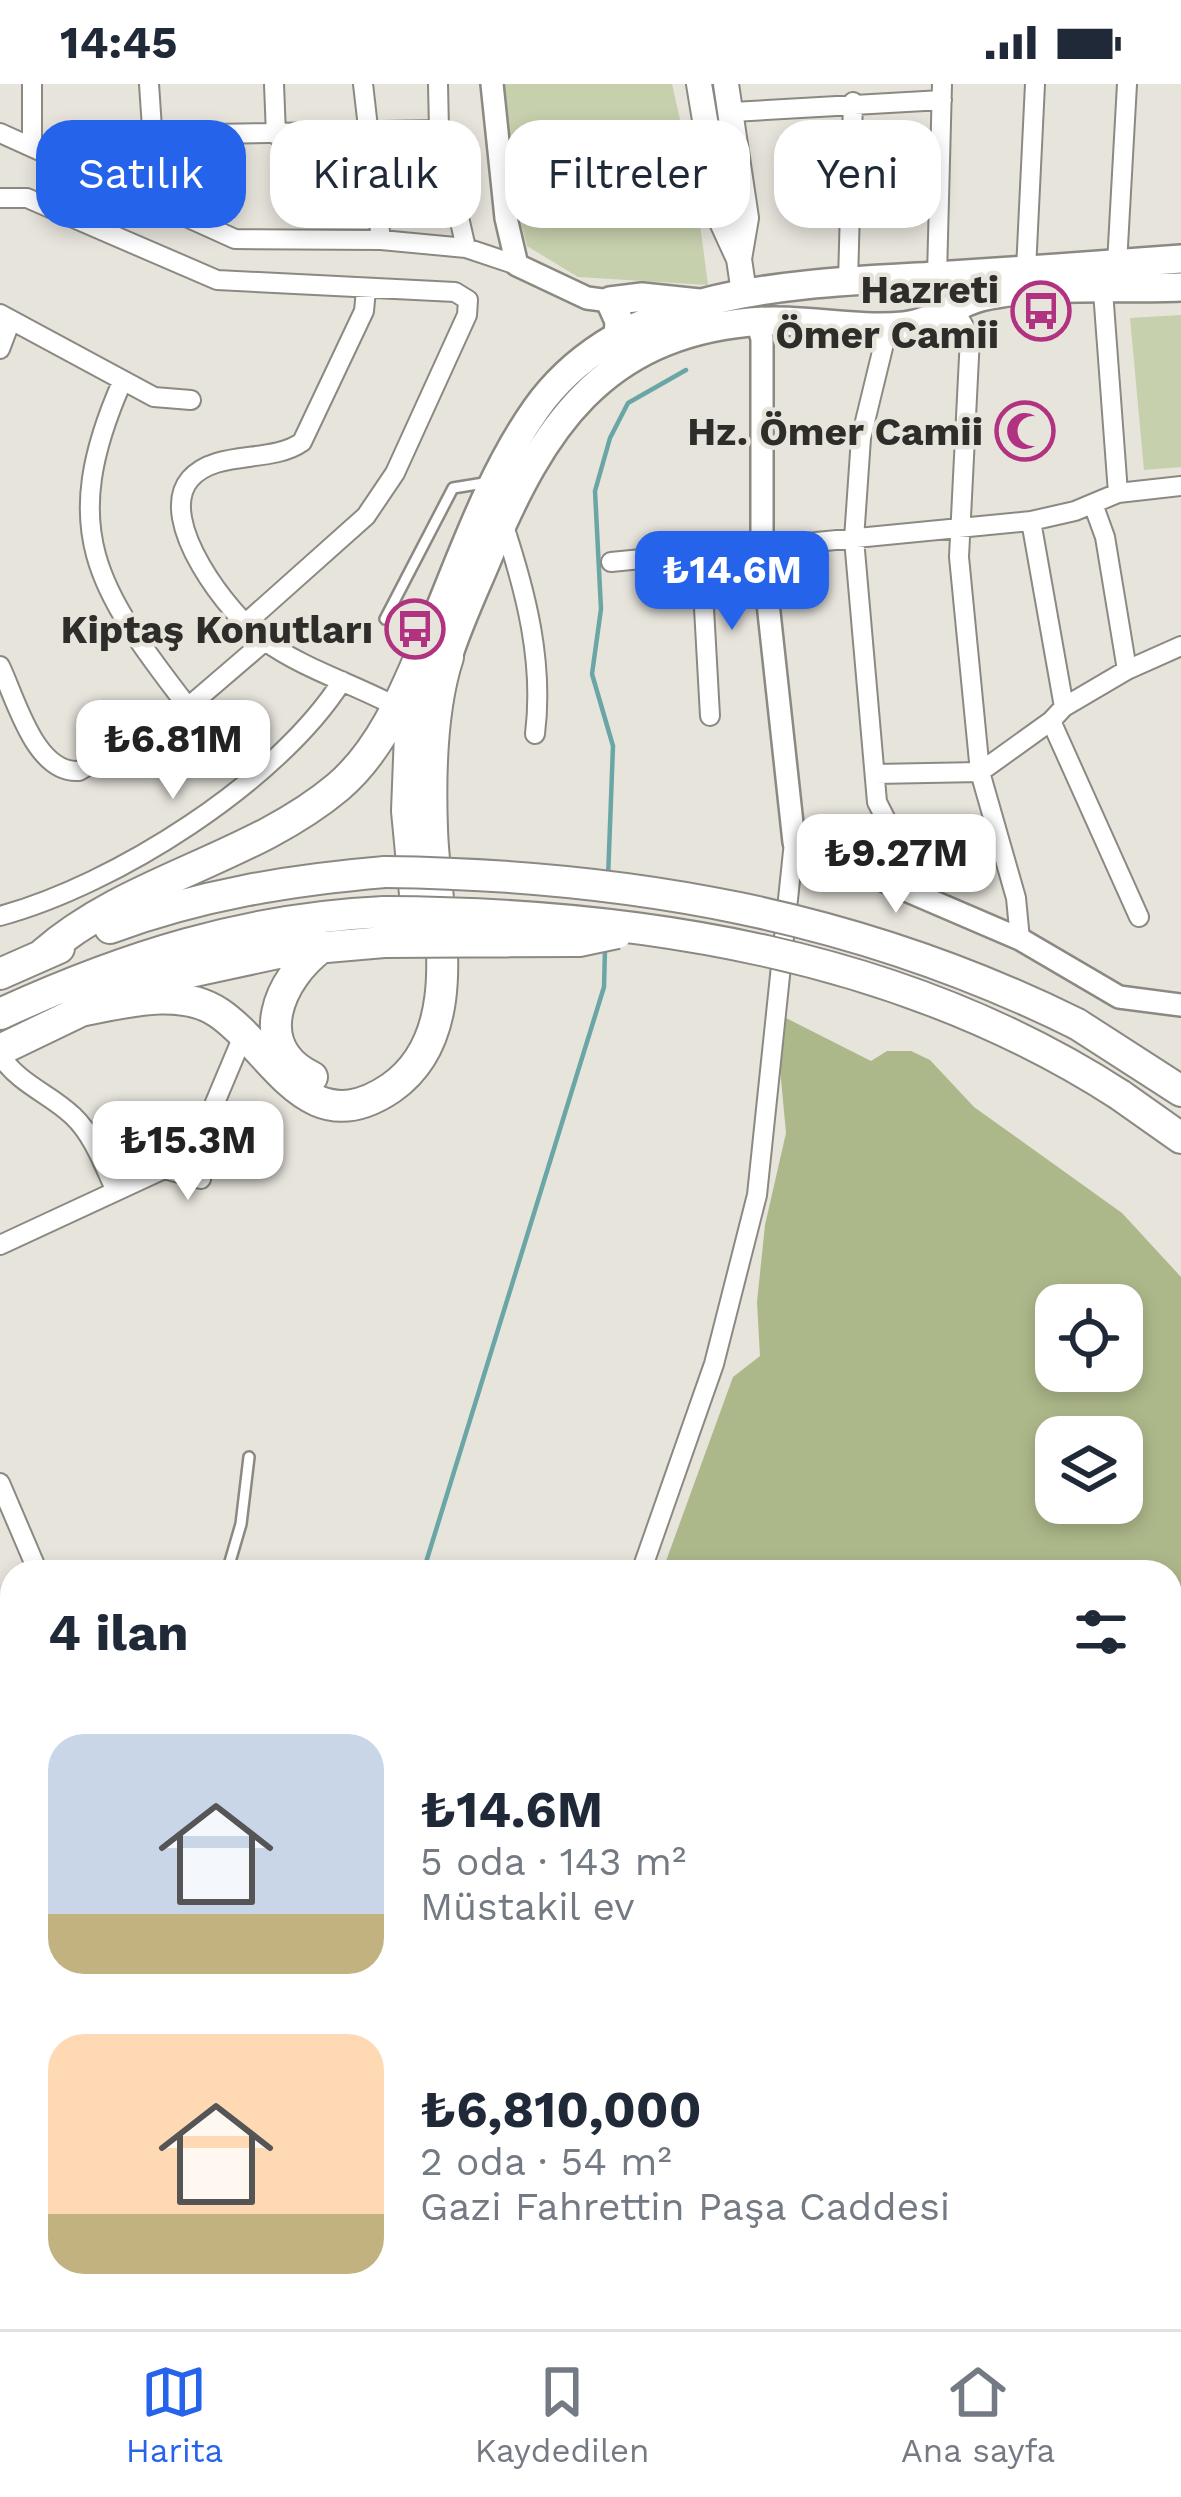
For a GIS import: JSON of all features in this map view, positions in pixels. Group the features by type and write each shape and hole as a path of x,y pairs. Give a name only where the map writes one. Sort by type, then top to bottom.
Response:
{"highway":[{"path":"43,954 96,916 323,797 373,749 404,694 436,652"},
{"path":"85,1010 164,999 218,1012 283,1080 319,1102 370,1101 397,1084 424,1051 436,1016 442,956 431,828 440,682 436,652"},
{"path":"322,947 302,961 279,992 278,1029 298,1070 327,1084 354,1085 396,1061 416,1017 421,988 406,812 404,694"},
{"path":"0,974 190,902 272,884 385,872 617,884 742,905 934,960 1077,1024 1181,1091"},
{"path":"0,1014 63,985 232,931 314,915 384,927"},
{"path":"0,1052 139,983 197,967 322,947 384,927 530,916 644,927 774,952 932,1001 1013,1034 1120,1095 1181,1138"}],"main road":[{"path":"699,84 722,222 739,259 744,293 757,321"},
{"path":"726,84 746,218 739,259"},
{"path":"436,652 495,482 537,408 566,376 618,337 704,303 744,293 848,281 1181,259"},
{"path":"1103,291 1117,264"},
{"path":"938,276 954,309"},
{"path":"837,326 826,312 826,299 831,289 848,281"},
{"path":"436,652 554,428 581,394 630,357 678,335 757,321 888,327 934,320 980,298 1181,287"},
{"path":"618,337 610,301 642,297 704,303"}],"street":[{"path":"32,84 32,147"},
{"path":"148,84 150,120"},
{"path":"274,84 275,120"},
{"path":"364,84 367,120"},
{"path":"438,84 440,120"},
{"path":"492,84 506,218 517,265"},
{"path":"1026,270 1035,84"},
{"path":"1117,264 1126,84"},
{"path":"733,112 942,92 938,276"},
{"path":"848,281 853,102"},
{"path":"0,133 36,149"},
{"path":"0,198 27,198 217,280 460,293 469,310 395,473 366,516 246,623"},
{"path":"213,228 235,238 381,240 466,248 517,265 587,298 610,301"},
{"path":"380,228 381,240"},
{"path":"462,228 466,248"},
{"path":"366,290 364,311 302,442 282,452 209,466 182,492 180,517 193,550 246,623 265,641 342,681 404,694"},
{"path":"1103,291 1118,493"},
{"path":"954,309 970,337 971,351 961,524 980,772 1016,898 1020,939"},
{"path":"0,350 5,317 154,397 191,400"},
{"path":"645,1560 714,1364 758,1195 794,842 762,548 762,339 757,321"},
{"path":"888,327 861,438 854,539 877,802 926,897"},
{"path":"122,382 94,459 94,561 132,635 188,707"},
{"path":"611,562 961,524 1031,521 1118,493 1181,486"},
{"path":"1093,504 1105,537 1127,670"},
{"path":"1031,521 1058,714 1139,917"},
{"path":"502,523 524,587 540,692 535,734"},
{"path":"701,554 710,716"},
{"path":"0,665 45,757 69,772 88,767 188,707 265,641"},
{"path":"875,774 980,772 1127,670 1181,646"},
{"path":"0,916 40,905 141,858 315,724 342,681"},
{"path":"794,842 1020,939 1119,997 1181,1005"},
{"path":"0,1245 164,1169 201,1179 214,1105 243,1036"},
{"path":"0,1052 26,1086 73,1115 92,1140 116,1191"},
{"path":"0,1483 33,1560"}],"lane":[{"path":"385,619 452,488 495,482"},
{"path":"230,1560 241,1524 249,1457"}],"green space":[{"path":"502,84 672,84 680,120 505,120"},
{"path":"522,228 701,228 708,285 578,277 527,246"},
{"path":"1181,315 1181,467 1144,470 1130,318"},
{"path":"786,1018 871,1061 887,1051 911,1051 930,1060 974,1107 1122,1213 1181,1277 1181,1560 666,1560 733,1377 760,1356 757,1302 765,1225 786,1133 778,1047"}],"waterway":[{"path":"608,878 613,746 592,674 601,609 595,491 610,438 628,403 686,370"},
{"path":"427,1560 604,987 605,949"}],"place":[{"name":"Hazreti Ömer Camii","path":"1041,311"},
{"name":"Hz. Ömer Camii","path":"1025,431"},
{"name":"Kiptaş Konutları","path":"415,629"}]}
